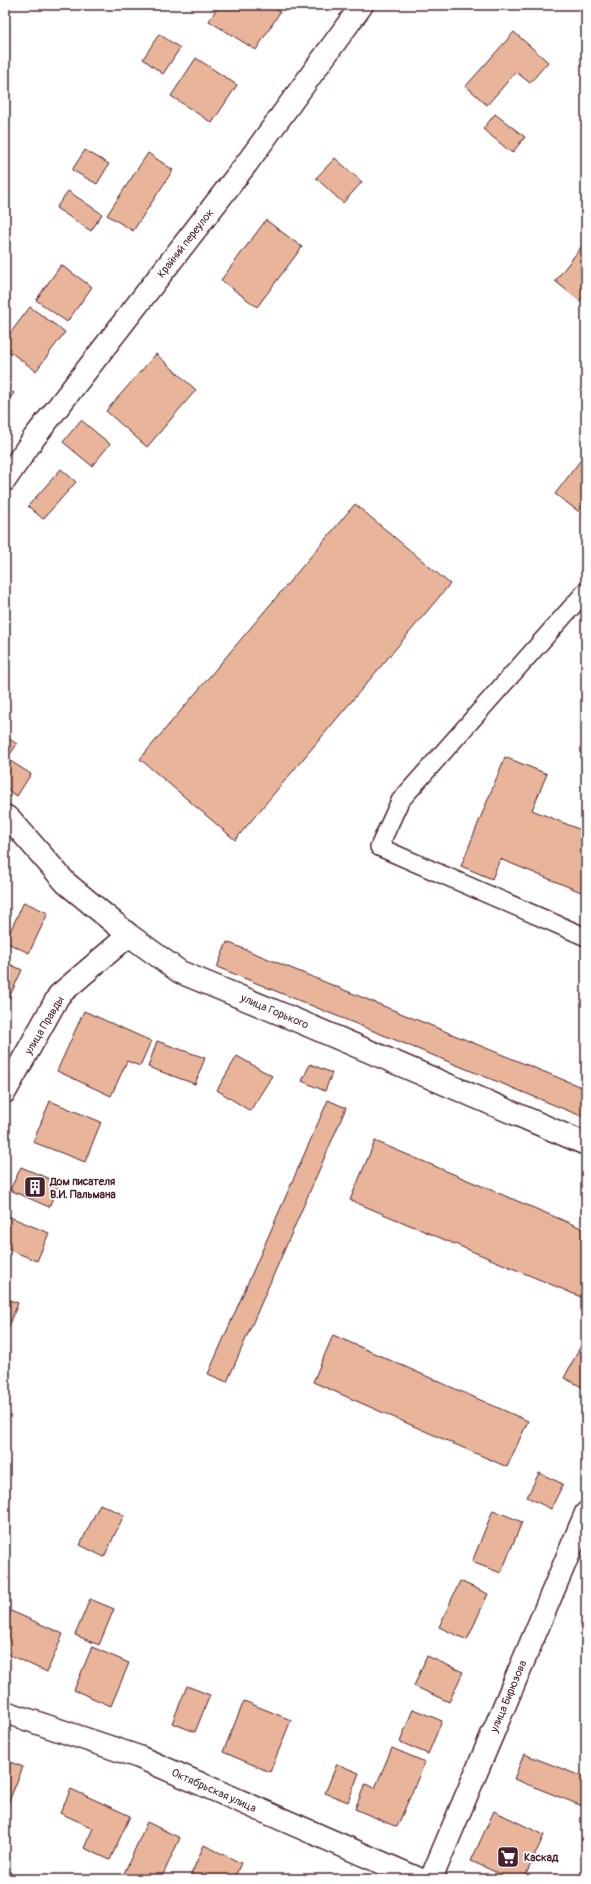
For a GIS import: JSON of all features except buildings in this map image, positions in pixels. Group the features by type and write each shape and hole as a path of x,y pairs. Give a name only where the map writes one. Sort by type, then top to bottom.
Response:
{"street":[{"name":"Крайний переулок","path":"5,480 38,432 247,163 362,5"},
{"name":"улица Горького","path":"5,816 11,820 66,883 129,935 180,972 586,1144"},
{"name":"улица Правды","path":"5,1092 59,995 129,935"},
{"name":"улица Бирюзова","path":"431,1879 586,1513"},
{"name":"Октябрьская улица","path":"5,1712 139,1757 419,1879"}],"lane":[{"path":"586,592 400,801 379,847 586,937"}],"place":[{"name":"Дом писателя В.И. Пальмана","path":"35,1187"},
{"name":"Каскад","path":"508,1857"}]}
